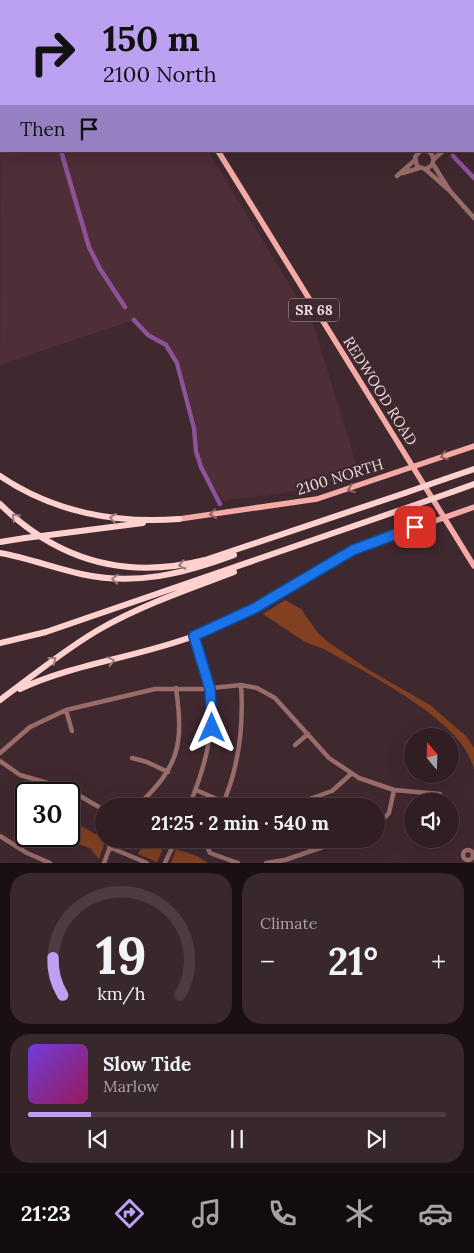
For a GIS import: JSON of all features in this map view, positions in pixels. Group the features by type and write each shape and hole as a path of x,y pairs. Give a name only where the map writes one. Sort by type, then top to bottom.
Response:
{"highway":[{"path":"0,504 26,528 58,547 94,561 138,568 171,567 205,560 328,520 474,469"},
{"path":"0,476 44,500 86,513 126,519 179,519"},
{"path":"0,643 46,632 474,484"},
{"path":"0,542 179,519"},
{"path":"0,554 92,576 127,579 150,578 192,570 328,520"},
{"path":"0,700 68,649 113,622 172,596 320,538"},
{"path":"0,700 39,681 155,649 194,636"}],"main road":[{"name":"REDWOOD ROAD","path":"219,152 330,336 474,566"},
{"name":"2100 NORTH","path":"179,519 317,500 474,446"},
{"path":"194,636 255,608 353,550 474,507"}],"street":[{"path":"418,152 415,160 397,176 419,168 425,169 450,190"},
{"path":"431,152 433,162 450,190 474,218"},
{"path":"425,169 442,152"},
{"path":"415,160 419,168"},
{"path":"192,798 205,766 211,738 210,689 194,636"},
{"path":"225,798 241,742 240,685"},
{"path":"0,753 30,726 66,710 150,690 176,688 210,689 240,685 257,688 271,695 288,710 329,758 351,774 373,784 394,790 428,793"},
{"path":"146,798 157,788 168,772 176,754 180,732 176,688"},
{"path":"66,710 72,731"},
{"path":"295,745 308,734"},
{"path":"132,758 147,762 168,772"},
{"path":"0,761 20,775 68,789 95,805"},
{"path":"312,798 332,791 351,774"},
{"path":"196,790 211,798"},
{"path":"385,817 389,813 394,790"},
{"path":"0,836 27,853 50,863"},
{"path":"104,863 109,848"},
{"path":"111,848 147,863"},
{"path":"165,863 172,848"},
{"path":"208,848 208,852 213,855 238,863"},
{"path":"266,863 285,860 320,848"}],"shaded area":[{"path":"1,152 209,152 313,323 359,473 305,490 223,501 205,472 201,461 195,419 180,363 169,345 148,331 137,319 0,365"},
{"path":"285,600 301,609 318,633 328,642 369,670 430,705 457,728 446,728 411,700 388,685 324,649 305,642 263,614"},
{"path":"459,730 467,737 474,748 474,770 467,752 459,742"},
{"path":"80,825 95,834 95,848 103,848 99,859 90,848 80,845"},
{"path":"141,848 163,848 157,862 138,854"},
{"path":"176,849 197,856 208,863 171,863"}],"waterway":[{"path":"61,152 89,247 100,269 125,307"},
{"path":"453,156 474,178"},
{"path":"134,320 148,335 166,345 177,363 194,428 196,451 201,467 220,504"}],"route":[{"path":"212,728 210,689 206,670 194,636 255,608 353,550 415,527"}]}
